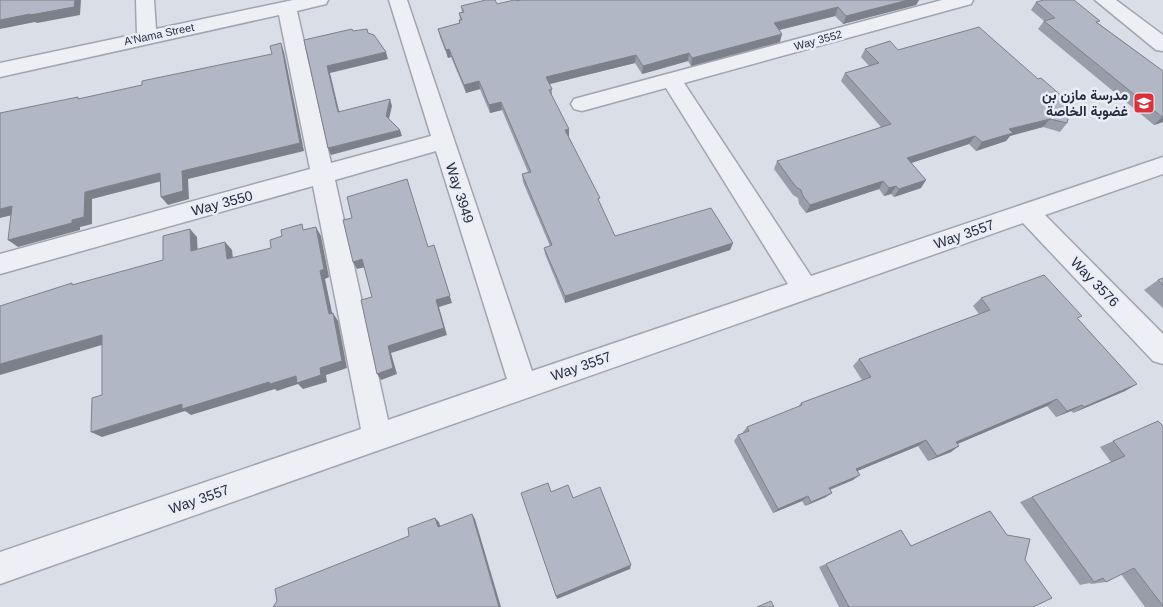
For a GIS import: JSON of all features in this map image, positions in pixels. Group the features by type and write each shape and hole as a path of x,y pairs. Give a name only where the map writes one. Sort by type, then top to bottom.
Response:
{"street":[{"path":"146,0 147,37"},
{"name":"A'Nama Street","path":"0,70 319,0"},
{"name":"Way 3949","path":"398,0 523,386"},
{"name":"Way 3552","path":"582,104 964,0"},
{"path":"1104,0 1163,45"},
{"path":"286,7 377,436"},
{"path":"671,80 805,289"},
{"name":"Way 3550","path":"0,264 443,141"},
{"name":"Way 3557","path":"0,568 1163,165"},
{"name":"Way 3576","path":"1027,212 1163,352"}],"building":[{"path":"0,0 75,0 74,7 0,20"},
{"path":"486,0 495,0 497,4 514,0 908,0 846,16 838,7 774,23 782,34 692,58 689,53 643,66 636,55 546,77 552,89 549,90 569,129 565,130 600,198 598,199 615,236 711,208 733,243 565,296 544,248 552,245 522,174 531,172 501,102 489,105 479,81 464,85 449,49 446,50 438,29 460,23 459,20 462,20 459,13 464,12 461,6"},
{"path":"1044,0 1074,0 1100,21 1096,22 1163,71 1163,117 1044,21 1055,18 1036,2"},
{"path":"979,27 1038,79 1041,78 1072,105 1067,123 1050,119 1009,129 1013,133 982,142 975,136 907,158 926,180 899,189 896,186 889,188 883,181 810,205 801,190 796,187 777,161 891,124 845,73 879,63 865,49 890,41 898,50"},
{"path":"352,29 353,31 367,29 368,33 374,35 386,52 327,66 338,112 390,99 386,116 400,130 328,148 304,40"},
{"path":"281,43 300,143 182,171 183,191 161,197 160,173 85,192 84,217 72,220 72,223 8,240 12,206 0,209 0,113 78,97 78,99 142,85 142,81 272,54 270,46"},
{"path":"407,179 428,247 434,245 450,296 436,300 444,328 388,346 393,368 377,374 361,300 372,297 362,259 353,262 343,220 352,218 347,197"},
{"path":"302,224 303,230 316,227 324,269 320,271 329,314 333,313 342,361 320,368 321,375 297,383 296,376 270,384 269,382 182,409 182,404 91,432 92,398 102,395 102,335 0,364 0,306 72,283 72,285 163,260 163,236 190,229 191,251 225,242 227,259 271,248 270,240 282,236 281,230"},
{"path":"1044,275 1082,316 1077,318 1137,384 1084,407 1082,405 1067,411 1057,399 956,442 959,446 937,456 926,440 856,469 860,475 829,488 832,493 811,502 808,496 778,509 738,435 749,431 747,427 802,405 801,403 871,377 859,359 990,310 981,298"},
{"path":"1163,278 1163,285 1158,280"},
{"path":"1158,421 1163,426 1163,606 1134,568 1106,582 1103,578 1094,582 1032,497 1125,456 1113,441"},
{"path":"548,483 551,492 568,485 573,498 600,487 631,565 556,596 521,493"},
{"path":"990,511 1007,535 1030,539 1025,560 1052,598 1033,607 849,607 826,564 901,530 911,546"},
{"path":"472,514 499,607 273,607 277,601 275,589 409,536 408,528 435,518 438,527"},
{"path":"771,601 774,607 757,607"}],"place":[{"name":"مدرسة مازن بن غضوبة الخاصة","path":"1144,103"}]}
